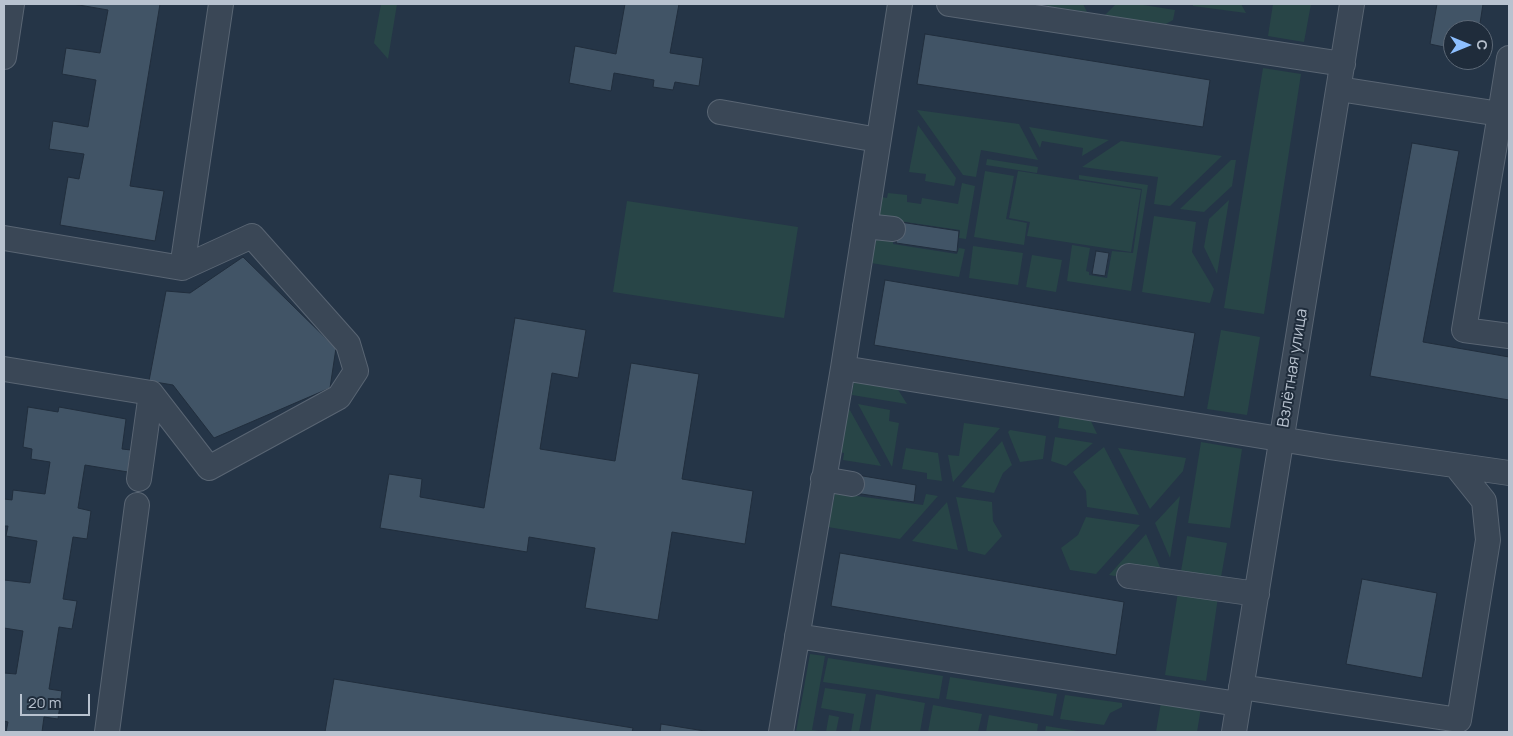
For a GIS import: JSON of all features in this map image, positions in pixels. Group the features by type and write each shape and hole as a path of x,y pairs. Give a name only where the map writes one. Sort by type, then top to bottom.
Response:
{"street":[{"path":"4,58 12,4"},
{"path":"182,268 221,4"},
{"path":"781,732 843,368 900,4"},
{"path":"949,4 1343,64"},
{"name":"Взлётная улица","path":"1234,732 1352,4"},
{"path":"1509,58 1464,330 1509,336"},
{"path":"1339,89 1500,114"},
{"path":"720,112 878,140"},
{"path":"865,226 893,230"},
{"path":"4,238 182,268 252,236 348,344 356,371 339,397 208,468 151,393 4,369"},
{"path":"843,368 1282,440 1509,473"},
{"path":"139,479 151,393"},
{"path":"797,636 1240,695 1458,720 1488,540 1484,501 1456,466"},
{"path":"823,479 852,484"},
{"path":"107,732 137,505"},
{"path":"1129,576 1257,594"}],"green space":[{"path":"381,4 397,4 388,59 374,43"},
{"path":"1045,4 1083,4 1087,12 1048,6"},
{"path":"1116,4 1137,4 1175,10 1173,20 1166,24 1104,16"},
{"path":"1193,4 1241,4 1246,13 1193,6"},
{"path":"1273,4 1311,4 1304,42 1268,36"},
{"path":"1263,68 1301,74 1264,314 1224,308"},
{"path":"917,110 1019,124 1038,160 981,150 976,177 963,175"},
{"path":"918,125 956,178 954,186 925,181 926,174 909,172"},
{"path":"1029,127 1109,140 1082,156 1083,148 1042,141 1040,148"},
{"path":"1121,141 1222,156 1170,206 1154,204 1158,177 1082,167"},
{"path":"987,159 1038,167 1037,173 986,165"},
{"path":"1231,160 1236,160 1232,186 1204,212 1180,209"},
{"path":"985,171 1014,176 1006,219 1027,223 1024,245 974,237"},
{"path":"1018,171 1141,190 1131,252 1027,236 1030,222 1009,218"},
{"path":"1079,175 1148,185 1131,291 1067,281 1072,245 1090,248 1086,271 1089,272 1089,275 1107,278 1112,251 1133,253 1142,189 1079,179"},
{"path":"962,183 975,186 966,239 959,238 960,230 878,218 881,197 887,198 888,193 907,195 907,202 921,204 922,198 958,204"},
{"path":"1229,200 1217,274 1204,247 1209,219"},
{"path":"627,201 798,227 784,318 613,292"},
{"path":"1154,216 1196,222 1192,252 1214,289 1210,303 1142,292"},
{"path":"878,238 893,239 893,244 957,254 959,248 965,249 959,277 871,263 874,241"},
{"path":"973,246 1023,253 1018,285 969,278"},
{"path":"1032,255 1062,260 1056,292 1026,287"},
{"path":"1221,330 1260,337 1247,415 1207,409"},
{"path":"854,381 897,388 907,404 852,395"},
{"path":"858,404 890,410 889,421 899,423 892,467"},
{"path":"847,405 881,466 843,460 844,453 840,452"},
{"path":"1060,414 1090,419 1097,434 1058,428"},
{"path":"964,423 1000,428 953,482 948,455 959,456"},
{"path":"1010,430 1046,436 1043,459 1020,462 1008,432"},
{"path":"1055,437 1093,443 1066,466 1051,461"},
{"path":"1002,441 1012,465 1003,473 994,493 961,487"},
{"path":"1201,442 1242,449 1230,528 1188,523"},
{"path":"1104,447 1139,515 1087,507 1086,491 1073,472"},
{"path":"906,448 938,453 942,481 927,479 927,473 902,469"},
{"path":"1118,448 1186,458 1183,471 1150,509"},
{"path":"835,493 923,505 926,494 938,496 900,539 828,527 830,505 833,504"},
{"path":"1180,496 1170,558 1155,523"},
{"path":"956,497 992,502 993,521 1002,536 985,555 968,551"},
{"path":"947,502 958,550 912,541"},
{"path":"1086,517 1140,525 1096,574 1070,570 1061,548 1078,535"},
{"path":"1146,534 1163,574 1129,569 1115,576 1109,575"},
{"path":"1187,536 1227,543 1220,583 1180,577"},
{"path":"1178,592 1218,597 1206,681 1165,675"},
{"path":"810,654 825,656 812,730 826,732 796,732"},
{"path":"828,658 943,676 939,699 823,682"},
{"path":"950,677 1057,694 1053,716 946,699"},
{"path":"825,688 866,694 859,732 851,732 854,714 821,708"},
{"path":"876,694 925,703 920,732 870,732"},
{"path":"1065,695 1122,703 1122,707 1110,713 1104,725 1060,719"},
{"path":"1161,702 1201,708 1197,732 1156,732"},
{"path":"933,705 982,714 978,732 928,732"},
{"path":"829,715 839,717 836,732 826,732"},
{"path":"989,715 1038,724 1037,732 986,732"},
{"path":"1046,726 1084,732 1045,732"}],"building":[{"path":"73,4 160,4 130,186 164,191 155,241 60,225 68,177 79,179 84,154 49,149 53,121 88,127 96,80 62,74 66,48 100,53 108,10"},
{"path":"625,4 679,4 670,53 703,58 699,86 675,82 673,90 653,87 654,80 614,73 611,91 569,83 575,46 616,54"},
{"path":"1437,4 1483,4 1481,20 1443,20 1443,47 1430,44"},
{"path":"925,34 1210,80 1203,127 917,84"},
{"path":"1412,143 1459,151 1423,342 1509,357 1509,400 1370,376"},
{"path":"900,222 959,231 957,252 896,243"},
{"path":"1096,251 1109,253 1105,276 1092,274"},
{"path":"243,257 336,348 330,388 214,438 173,385 149,381 166,291 190,293"},
{"path":"885,280 1195,333 1184,397 874,345"},
{"path":"515,318 586,330 578,378 552,373 540,449 615,461 631,363 699,374 682,479 753,491 745,544 672,532 658,620 585,608 595,548 529,537 527,552 380,528 389,474 422,479 420,497 484,508"},
{"path":"28,407 58,412 59,407 126,419 122,449 131,450 128,472 85,465 78,508 91,511 87,539 73,537 63,599 77,601 72,629 59,627 49,689 62,691 58,719 44,717 42,732 6,732 8,722 4,721 4,673 16,674 23,631 4,628 4,580 30,583 37,541 6,536 8,526 4,526 4,499 12,500 13,490 45,494 50,462 31,459 32,449 23,447"},
{"path":"857,475 916,485 914,502 855,493"},
{"path":"840,553 1124,602 1116,655 831,606"},
{"path":"1362,579 1437,593 1422,678 1346,664"},
{"path":"334,679 633,728 632,732 325,732"},
{"path":"661,724 711,732 660,732"}]}
